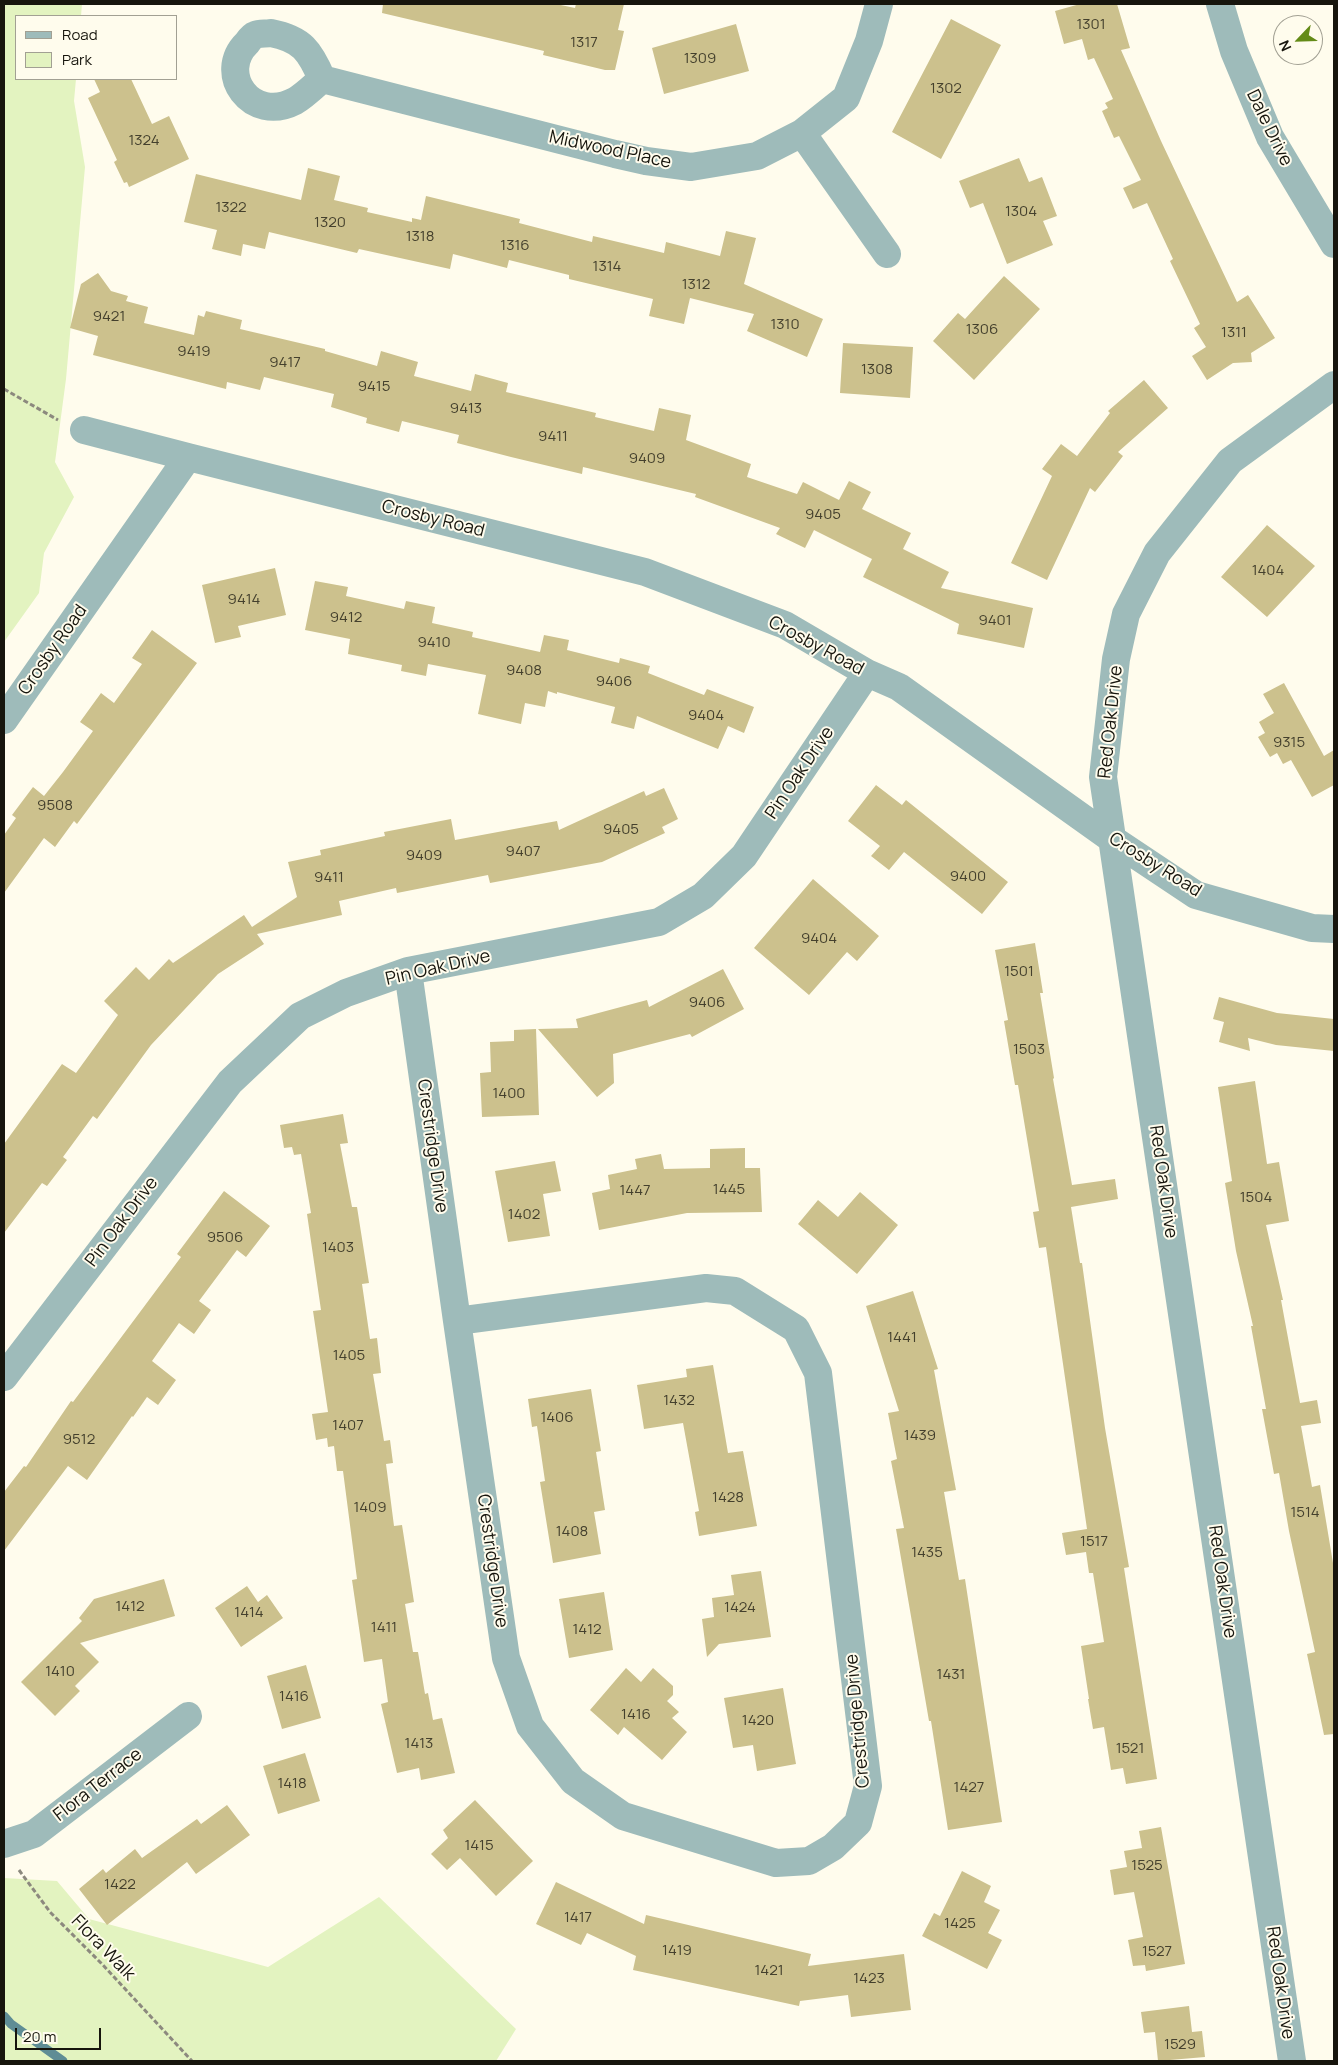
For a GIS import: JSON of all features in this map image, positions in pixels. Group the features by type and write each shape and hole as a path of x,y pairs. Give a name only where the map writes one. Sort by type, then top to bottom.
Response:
{"street":[{"name":"Midwood Place","path":"322,79 615,154 646,161 691,167 757,156 802,133 846,98 869,41 879,4"},
{"name":"Dale Drive","path":"1220,4 1234,51 1270,137 1334,244"},
{"path":"802,133 886,254"},
{"name":"Red Oak Drive","path":"1292,2061 1103,777 1116,659 1126,614 1157,553 1230,461 1334,385"},
{"name":"Crosby Road","path":"84,430 645,572 785,625 867,673 898,687 1112,839 1196,895 1312,928 1334,929"},
{"name":"Crosby Road","path":"4,720 188,457"},
{"name":"Pin Oak Drive","path":"4,1377 230,1082 300,1016 346,993 408,971 659,922 703,896 744,856 867,673"},
{"name":"Crestridge Drive","path":"408,971 457,1321 506,1658 530,1726 573,1781 623,1816 776,1863 809,1861 833,1847 858,1823 868,1786 818,1373 796,1329 735,1291 706,1288 457,1321"},
{"name":"Flora Terrace","path":"10,1855 34,1834 188,1716"}],"path":[{"path":"4,389 62,422 84,430"},
{"name":"Flora Walk","path":"10,1855 50,1912 102,1964 192,2061"}],"green space":[{"path":"4,4 82,4 81,15 15,15 15,80 76,80 74,101 85,167 66,379 55,462 74,497 44,553 39,593 4,642"},
{"path":"4,1878 57,1881 89,1919 268,1967 379,1897 516,2029 496,2061 4,2061"}],"building":[{"path":"383,4 556,4 575,8 576,4 624,4 618,30 624,31 615,70 605,70 543,55 544,51 382,13"},
{"path":"1080,4 1117,4 1130,48 1121,50 1161,141 1237,302 1248,295 1275,338 1251,353 1252,362 1233,363 1207,380 1192,356 1206,347 1194,328 1200,324 1170,261 1173,259 1147,203 1133,209 1123,188 1141,180 1119,136 1114,138 1102,111 1108,108 1105,103 1113,99 1094,58 1088,60 1082,39 1064,44 1055,11"},
{"path":"951,19 1001,45 941,159 892,132"},
{"path":"736,24 749,71 664,94 652,48"},
{"path":"94,80 131,80 152,124 169,116 189,159 129,187 127,182 124,183 114,162 117,160 88,98 100,92"},
{"path":"1019,158 1029,182 1042,177 1057,216 1043,221 1053,245 1007,264 983,203 970,208 959,181"},
{"path":"308,168 340,176 334,200 368,208 367,212 412,222 412,218 421,220 426,196 520,219 519,223 592,242 593,236 664,253 666,242 720,256 726,231 756,238 744,284 823,319 807,357 747,331 754,314 690,298 684,324 649,316 653,299 569,279 569,275 509,260 507,268 453,254 450,269 359,249 357,253 269,232 265,249 243,244 241,256 212,249 217,230 184,222 196,174 301,200"},
{"path":"98,273 111,291 128,296 126,301 148,307 144,323 194,335 198,315 204,317 206,311 242,320 240,329 325,349 325,351 377,366 381,351 418,362 414,376 471,391 475,374 508,383 506,392 596,413 595,417 654,431 659,408 691,415 686,440 751,464 747,477 797,494 803,482 839,500 849,481 871,492 862,509 911,533 903,549 949,572 941,588 1033,608 1024,648 957,634 959,624 863,577 872,559 814,530 805,548 776,534 780,528 695,497 696,494 583,467 582,474 511,457 457,443 459,435 402,421 399,432 366,423 367,418 331,407 334,394 264,377 260,390 227,382 226,389 93,355 98,336 70,328 81,284"},
{"path":"1004,276 1040,309 974,380 933,341 958,313 965,319"},
{"path":"843,343 913,347 910,398 840,393"},
{"path":"1144,380 1168,408 1118,452 1123,456 1095,492 1090,488 1047,580 1011,563 1052,476 1042,469 1061,444 1077,456 1110,413 1108,411"},
{"path":"1267,525 1315,566 1267,617 1221,577"},
{"path":"275,568 286,615 238,626 241,637 215,643 202,585"},
{"path":"315,581 348,587 346,596 404,609 406,601 435,607 432,623 473,632 472,637 540,652 544,635 569,640 567,650 619,663 620,658 650,666 648,673 704,695 707,689 754,707 744,733 728,726 718,749 637,716 634,729 611,723 615,707 557,692 557,694 548,691 545,707 525,703 521,724 478,714 486,675 428,664 426,676 401,671 402,665 348,654 350,639 305,630"},
{"path":"152,630 197,663 77,824 74,821 55,847 44,838 4,893 4,835 16,818 12,815 33,787 44,796 63,772 93,731 80,722 101,693 114,703 142,664 132,658"},
{"path":"1284,683 1324,756 1334,750 1334,785 1312,797 1291,760 1283,764 1277,753 1270,757 1258,737 1265,733 1259,722 1274,713 1263,694"},
{"path":"876,785 902,805 906,800 1008,882 982,914 904,852 889,870 871,856 880,846 848,821"},
{"path":"664,788 678,819 662,827 665,833 602,862 490,883 488,875 397,893 396,888 339,901 342,915 257,934 264,944 218,974 151,1045 97,1119 93,1116 63,1157 67,1160 47,1186 42,1183 4,1233 4,1144 62,1064 76,1073 118,1015 104,1001 136,967 149,980 169,959 173,963 244,915 252,927 297,897 288,862 321,855 320,850 385,836 384,832 451,819 455,840 557,821 559,830 644,791 646,796"},
{"path":"813,879 879,936 857,961 847,952 809,995 754,948"},
{"path":"1035,943 1043,993 1040,993 1053,1079 1072,1185 1115,1179 1118,1199 1071,1207 1080,1263 1082,1263 1105,1428 1129,1567 1124,1568 1157,1779 1126,1784 1123,1768 1111,1770 1104,1727 1093,1729 1088,1699 1081,1646 1104,1642 1093,1573 1089,1573 1086,1552 1066,1555 1062,1533 1087,1529 1046,1247 1039,1248 1033,1212 1039,1211 1018,1085 1015,1085 1004,1021 1008,1020 995,950"},
{"path":"723,969 744,1009 692,1037 690,1034 613,1054 614,1083 597,1097 538,1029 578,1028 576,1019 647,1000 649,1007"},
{"path":"1219,997 1277,1013 1334,1019 1334,1051 1276,1045 1248,1038 1250,1051 1219,1042 1224,1022 1213,1019"},
{"path":"536,1029 539,1115 482,1117 480,1073 491,1072 490,1042 514,1041 514,1030"},
{"path":"1255,1081 1267,1164 1279,1162 1289,1221 1266,1225 1283,1300 1281,1300 1300,1403 1317,1400 1321,1423 1301,1426 1312,1487 1320,1485 1334,1569 1334,1734 1324,1735 1307,1654 1315,1652 1289,1531 1279,1473 1274,1474 1262,1409 1266,1409 1251,1326 1253,1326 1236,1251 1225,1183 1232,1181 1218,1087"},
{"path":"343,1114 348,1143 340,1144 352,1207 357,1207 369,1283 362,1284 370,1339 377,1338 381,1373 373,1374 384,1441 390,1440 393,1463 386,1464 394,1526 402,1525 414,1602 405,1604 413,1652 418,1652 425,1694 428,1693 433,1720 442,1718 455,1773 421,1780 419,1768 397,1773 381,1704 388,1702 382,1659 364,1662 352,1580 357,1579 343,1471 337,1471 334,1446 328,1447 327,1438 316,1440 312,1414 328,1412 313,1311 321,1310 307,1214 311,1213 301,1154 294,1155 292,1147 284,1148 280,1125"},
{"path":"745,1148 745,1168 760,1168 762,1212 687,1213 599,1230 592,1193 610,1189 608,1175 637,1169 635,1159 661,1154 664,1169 710,1168 710,1149"},
{"path":"555,1161 561,1191 543,1194 550,1236 508,1242 495,1171"},
{"path":"224,1191 270,1226 246,1257 237,1250 199,1301 211,1310 194,1334 179,1323 152,1361 176,1380 158,1405 147,1397 87,1480 68,1466 4,1551 4,1492 24,1466 26,1467 71,1401 73,1402 181,1257 177,1254"},
{"path":"860,1192 898,1225 857,1274 798,1224 818,1200 838,1217"},
{"path":"913,1291 938,1369 934,1370 956,1490 944,1492 959,1580 965,1579 1002,1822 948,1830 931,1721 929,1721 896,1529 904,1528 891,1461 897,1459 888,1413 899,1411 866,1306"},
{"path":"713,1365 728,1453 743,1451 757,1526 699,1536 695,1512 699,1511 683,1423 644,1429 637,1385 687,1377 686,1369"},
{"path":"591,1389 601,1451 596,1452 605,1510 594,1512 601,1554 553,1563 540,1482 545,1481 537,1426 532,1427 528,1399"},
{"path":"761,1571 771,1637 719,1644 707,1657 702,1619 714,1617 712,1598 734,1595 731,1575"},
{"path":"164,1579 175,1616 80,1643 99,1662 75,1686 80,1691 55,1716 21,1682 82,1621 79,1618 94,1599"},
{"path":"247,1586 258,1602 267,1595 283,1618 241,1647 215,1608"},
{"path":"604,1592 613,1650 569,1658 559,1599"},
{"path":"306,1665 321,1718 282,1729 267,1676"},
{"path":"626,1668 641,1682 653,1668 673,1686 673,1695 667,1701 679,1712 672,1718 687,1732 662,1760 624,1727 618,1735 590,1710"},
{"path":"783,1688 796,1764 757,1771 753,1745 733,1748 724,1698"},
{"path":"305,1753 320,1801 278,1814 263,1766"},
{"path":"475,1800 533,1861 496,1896 460,1858 447,1870 431,1854 448,1838 443,1830"},
{"path":"227,1805 250,1835 196,1874 187,1862 107,1925 79,1889 103,1869 106,1873 135,1849 142,1858 197,1819 201,1824"},
{"path":"1161,1827 1185,1964 1146,1971 1145,1965 1133,1966 1128,1940 1143,1937 1134,1892 1114,1895 1110,1870 1127,1867 1124,1851 1142,1848 1139,1831"},
{"path":"962,1871 991,1886 984,1902 1000,1910 988,1933 1002,1940 987,1969 922,1936 934,1913 940,1916"},
{"path":"556,1882 644,1924 646,1915 811,1954 808,1966 904,1954 911,2010 851,2017 848,1995 800,2001 799,2006 633,1970 636,1956 587,1933 581,1945 536,1924"},
{"path":"1189,2006 1192,2032 1202,2031 1205,2057 1158,2061 1155,2032 1144,2033 1141,2012"}],"waterway":[{"path":"4,2016 11,2024 63,2061"}]}
